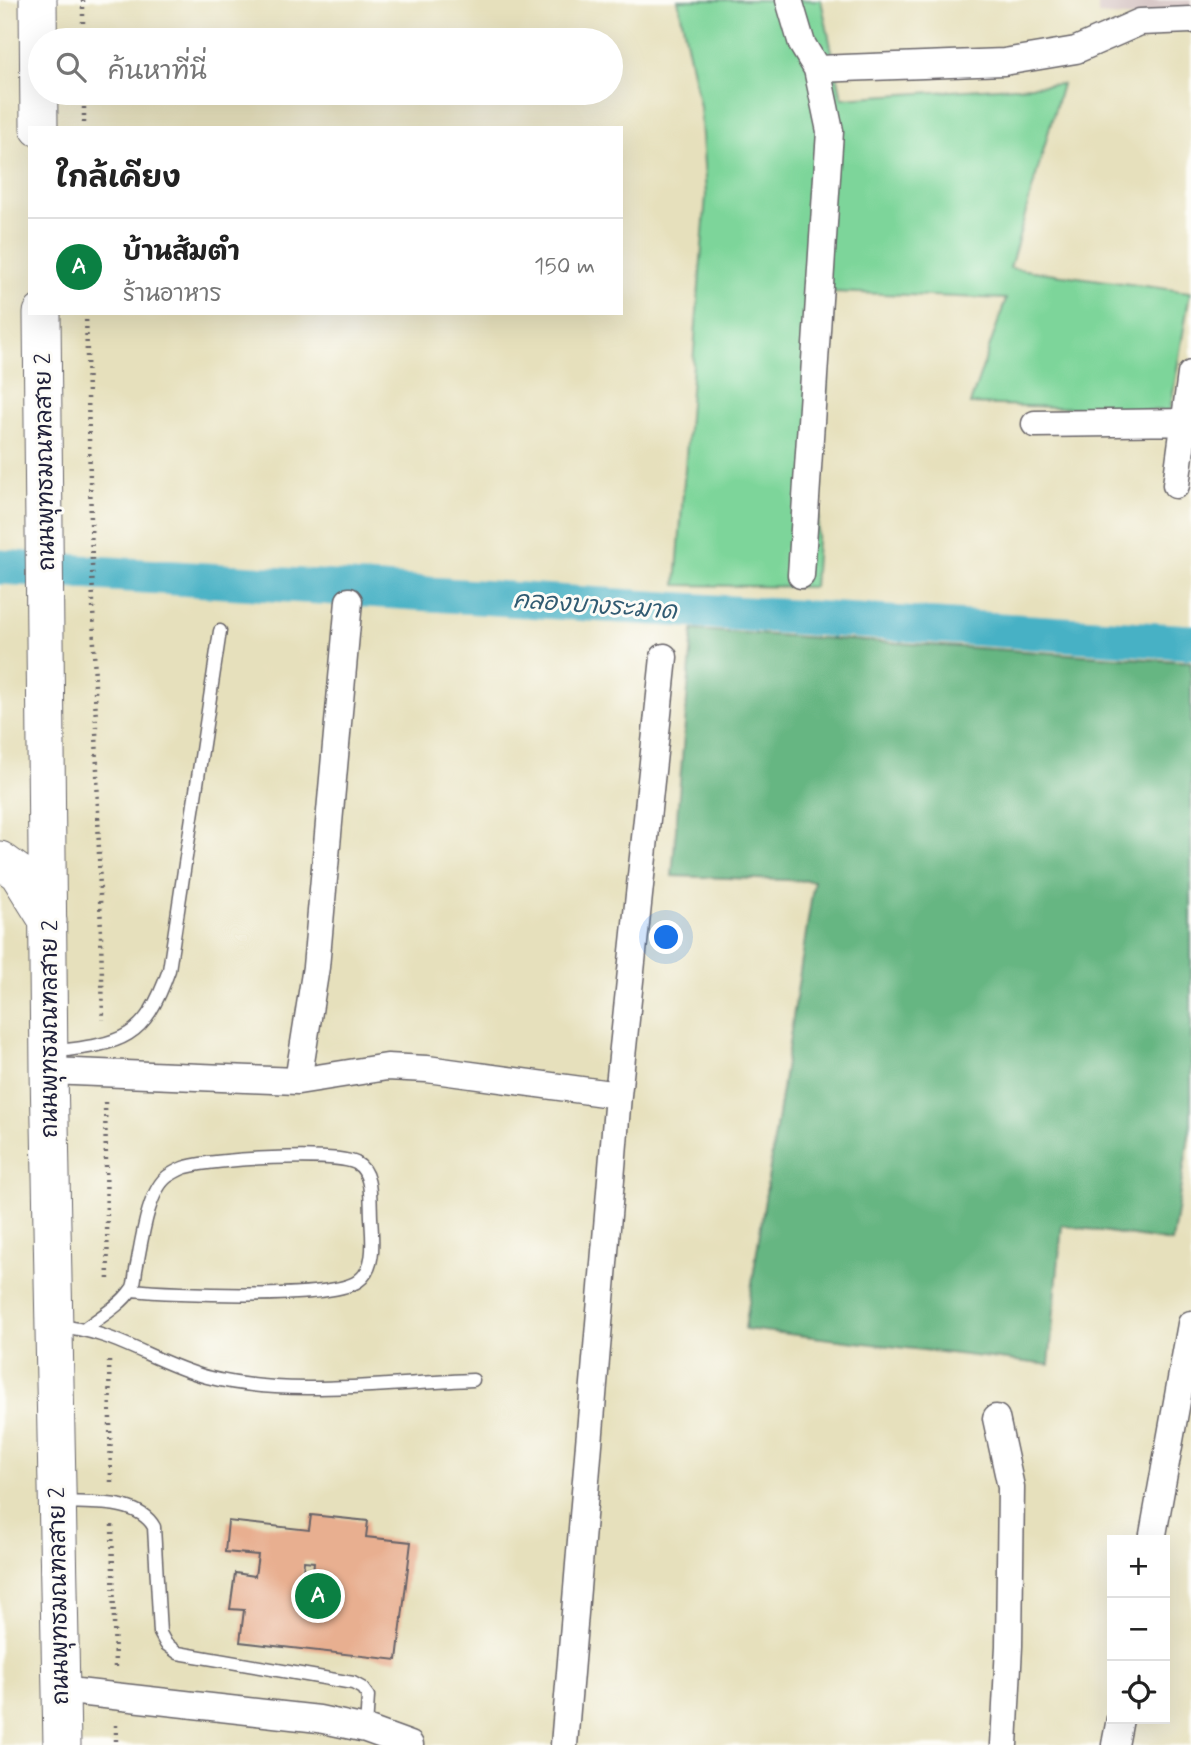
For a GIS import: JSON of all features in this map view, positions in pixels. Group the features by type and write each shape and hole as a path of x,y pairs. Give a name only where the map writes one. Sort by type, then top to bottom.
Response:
{"main road":[{"path":"38,0 38,28"},
{"path":"40,105 40,126"},
{"name":"ถนนพุทธมณฑลสาย 2","path":"42,315 48,1062 70,1327 57,1502 62,1745"},
{"path":"0,860 18,873 48,922"}],"street":[{"path":"789,0 798,32 817,69 830,131 801,575"},
{"path":"817,69 1004,62 1076,50 1140,22 1191,20"},
{"path":"1176,485 1187,421 1191,374"},
{"path":"1035,424 1187,421"},
{"path":"298,1081 316,967 349,601"},
{"path":"564,1745 618,1095 664,657"},
{"path":"48,1062 104,1073 298,1081 387,1067 427,1069 618,1095"},
{"path":"1153,1535 1191,1324"},
{"path":"996,1418 1010,1487 1009,1646 1004,1745"},
{"path":"60,1690 319,1719 366,1729 410,1745"},
{"path":"1115,1745 1119,1724"}],"lane":[{"path":"48,1062 117,1042 138,1027 156,1004 169,970 220,631"},
{"path":"70,1327 108,1309 132,1290 152,1197 165,1178 185,1167 250,1159 333,1160 355,1163 366,1172 370,1191 373,1247 368,1271 358,1282 339,1290 288,1292 178,1295 132,1290"},
{"path":"70,1327 109,1336 206,1377 248,1384 288,1387 473,1380"},
{"path":"57,1502 128,1507 148,1516 154,1527 160,1633 166,1644 178,1653 198,1659 353,1683 368,1696 366,1729"}],"path":[{"path":"83,0 83,28"},
{"path":"84,105 84,126"},
{"path":"86,315 104,1045"},
{"path":"104,1073 108,1309"},
{"path":"109,1336 116,1745"}],"shaded area":[{"path":"1098,0 1191,0 1191,22 1098,15"}],"green space":[{"path":"678,0 821,0 842,98 1062,84 1010,268 1190,292 1170,411 970,404 1006,299 833,292 814,587 676,585 706,195 700,107"},
{"path":"693,630 1191,662 1191,1124 1172,1242 1062,1225 1049,1365 745,1329 814,881 672,876"}],"building":[{"path":"311,1515 368,1521 366,1537 411,1542 397,1660 240,1642 244,1610 230,1609 235,1573 255,1576 258,1555 225,1552 228,1521 309,1530","holes":["304,1561 314,1562 312,1583 302,1581"]}],"waterway":[{"name":"คลองบางระมาด","path":"0,567 1191,642"}],"place":[{"name":"บ้านส้มตำ","path":"318,1596"}]}
